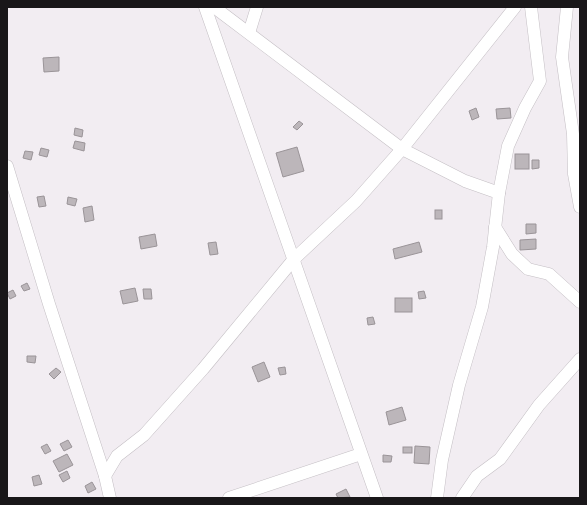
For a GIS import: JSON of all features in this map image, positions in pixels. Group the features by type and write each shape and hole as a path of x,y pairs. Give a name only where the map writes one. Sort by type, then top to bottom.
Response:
{"street":[{"path":"205,7 377,498"},
{"path":"214,7 402,149 465,181 498,193"},
{"path":"249,33 257,7"},
{"path":"105,476 117,456 144,435 203,369 294,259 356,201 402,149 516,7"},
{"path":"437,498 442,460 460,385 482,307 493,247 498,193 508,146 525,108 540,81 531,7"},
{"path":"567,7 562,57 573,134 574,174 580,207"},
{"path":"7,166 49,304 105,476 110,498"},
{"path":"495,227 512,254 528,269 550,274 580,302"},
{"path":"462,498 477,476 500,459 539,405 580,359"},
{"path":"229,498 247,495 362,454"}],"building":[{"path":"59,57 59,71 44,72 43,58"},
{"path":"476,108 479,117 472,120 469,111"},
{"path":"510,108 511,118 497,119 496,109"},
{"path":"299,121 303,124 297,130 293,127"},
{"path":"75,128 83,130 82,137 74,135"},
{"path":"75,141 85,143 84,151 73,148"},
{"path":"297,147 304,171 283,177 276,153"},
{"path":"41,148 49,150 47,157 39,155"},
{"path":"25,151 33,152 31,160 23,158"},
{"path":"515,154 529,154 529,169 515,169"},
{"path":"532,160 539,160 539,168 532,169"},
{"path":"44,196 46,206 39,207 37,197"},
{"path":"68,197 77,199 75,206 67,204"},
{"path":"92,206 94,220 85,222 83,208"},
{"path":"435,210 442,210 442,219 435,219"},
{"path":"526,224 536,224 536,233 526,234"},
{"path":"155,234 157,246 141,249 139,237"},
{"path":"536,239 536,249 520,250 520,240"},
{"path":"216,242 218,254 210,255 208,243"},
{"path":"419,242 422,252 395,259 393,249"},
{"path":"27,283 30,289 24,291 21,286"},
{"path":"135,288 138,301 123,304 120,291"},
{"path":"143,289 151,289 152,299 144,299"},
{"path":"13,290 16,296 10,299 7,293"},
{"path":"424,291 426,298 419,299 418,292"},
{"path":"395,298 412,298 412,312 395,312"},
{"path":"373,317 375,324 368,325 367,318"},
{"path":"27,356 36,356 35,363 27,362"},
{"path":"264,362 270,377 258,382 252,367"},
{"path":"285,367 286,374 280,375 278,368"},
{"path":"56,368 61,372 54,379 49,374"},
{"path":"402,407 406,420 389,425 386,412"},
{"path":"68,440 72,447 64,451 60,444"},
{"path":"47,444 51,451 45,454 41,447"},
{"path":"415,446 430,447 429,464 414,463"},
{"path":"403,447 412,447 412,453 403,453"},
{"path":"67,454 73,465 59,472 53,461"},
{"path":"383,455 392,456 391,462 383,462"},
{"path":"67,471 70,478 63,482 59,475"},
{"path":"39,475 42,484 34,486 32,477"},
{"path":"92,482 96,489 88,493 85,486"},
{"path":"346,489 350,497 338,498 336,494"}]}
